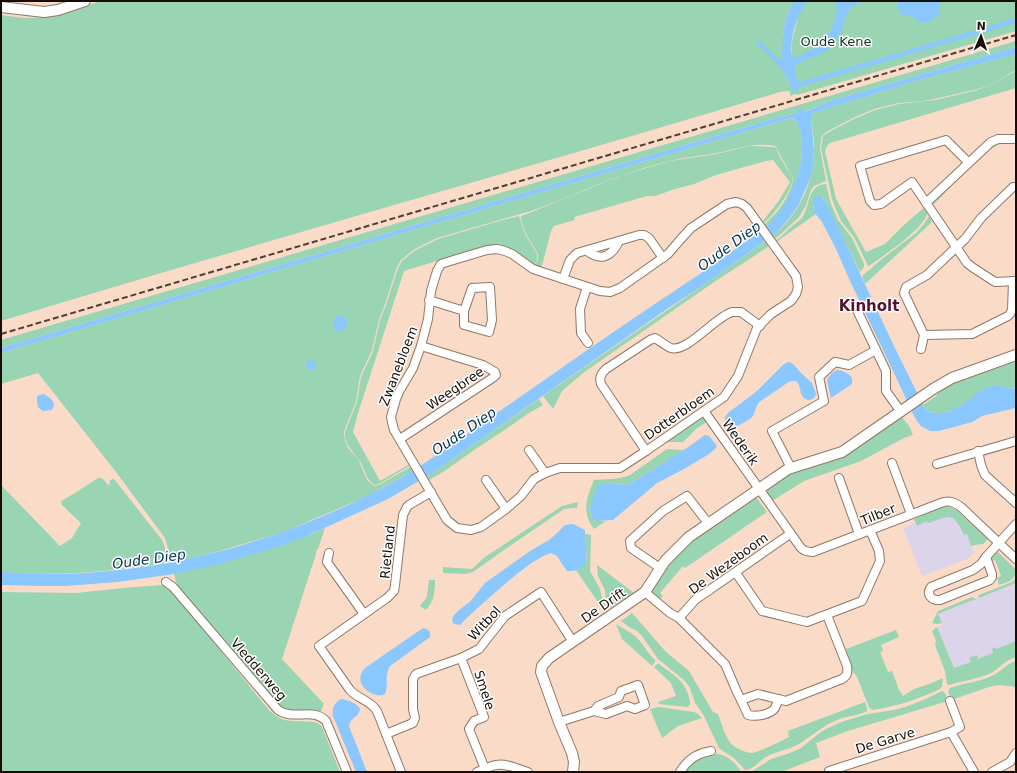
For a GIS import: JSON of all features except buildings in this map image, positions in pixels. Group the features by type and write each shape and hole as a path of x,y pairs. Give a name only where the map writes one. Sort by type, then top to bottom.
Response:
{"street":[{"path":"1,7 44,12 58,10 85,1"},
{"path":"926,203 988,144 998,139 1016,139"},
{"path":"924,335 972,334 1009,316 1012,310 1014,281 995,282 967,262 912,182 880,204 874,205 870,201 860,166 946,140 968,162"},
{"path":"921,349 924,335 905,296 906,287 927,275 969,234 984,214 1013,187 1016,187"},
{"name":"Dotterbloem","path":"533,269 587,287 604,292 610,292 620,288 663,258 691,228 727,204 736,202 747,208 796,276 798,286 794,298 771,314 758,328 738,376 724,397 646,451"},
{"path":"563,279 570,260 577,253 587,251 600,257 608,255 615,249 619,241 639,235 644,235 649,238 663,258"},
{"name":"Zwanebloem","path":"533,269 509,252 497,249 487,250 441,264 437,271 431,291 428,319 421,346 413,368 398,394 391,417 393,426 400,439 447,520 457,528 471,530 481,528 521,496 534,479 544,473 560,468 620,468 646,451"},
{"path":"490,287 492,320 488,332 464,325 464,311 472,288 490,287"},
{"path":"587,287 580,309 581,333 588,343"},
{"path":"430,300 464,311"},
{"path":"856,308 886,371 886,391 901,412"},
{"path":"646,451 601,384 600,378 602,373 619,360 655,338 670,348 684,346 732,312 741,312 760,326"},
{"name":"Weegbree","path":"400,439 496,375 495,372 483,366 421,346"},
{"path":"792,468 772,431 824,401 819,377 835,362 849,365 876,350"},
{"name":"De Drift","path":"573,772 574,762 572,753 541,672 542,666 549,658 645,592 665,561 689,537 788,469 842,452 933,389 952,378 1016,355"},
{"name":"Wederik","path":"704,411 759,488"},
{"path":"937,464 1016,441"},
{"path":"529,450 544,473"},
{"path":"978,451 981,465 985,474 1016,503"},
{"path":"892,463 911,514"},
{"path":"839,478 859,534"},
{"path":"486,480 506,509"},
{"name":"Tilber","path":"759,488 801,548 810,552 941,503 950,501 961,507 1016,559"},
{"name":"Rietland","path":"386,734 374,707 353,693 346,686 319,646 387,598 394,591 403,515 406,507 431,492"},
{"path":"660,568 631,548 630,540 663,511 687,496 708,523"},
{"path":"986,557 992,574 990,580 940,600 934,600 931,598 929,592 931,587 973,570 981,564 986,557 998,542 1016,524"},
{"path":"736,573 762,611 807,622 862,601 880,561 879,551 870,530"},
{"name":"De Wezeboom","path":"679,618 695,600 736,573 790,534"},
{"path":"329,553 327,562 364,614"},
{"name":"Vledderweg","path":"166,582 173,587 278,710 287,714 317,715 323,717 347,772"},
{"name":"Witbol","path":"386,734 413,723 415,718 413,709 413,679 416,674 461,658 479,649 506,616 541,592 573,642"},
{"path":"645,592 670,613 679,618 725,664 748,715 761,716 774,709 779,699"},
{"path":"741,700 758,694 786,701 842,679 847,675 847,666 827,615"},
{"name":"Smele","path":"461,658 484,717 474,721 469,729 481,771"},
{"path":"559,722 594,711 606,714 627,706 635,709 645,705 638,684 621,691 619,697 598,706 594,711"},
{"path":"950,701 960,727 951,732 974,772"},
{"name":"De Garve","path":"829,772 951,732"},
{"path":"386,734 401,772"},
{"path":"680,772 691,758 700,753 711,751"},
{"path":"992,772 1010,762 1016,753"},
{"path":"481,771 504,764 528,772"}],"shaded area":[{"path":"947,517 953,518 959,525 962,532 967,534 974,552 969,558 922,576 903,528 915,523 917,525 927,521"},
{"path":"1016,583 1016,641 996,649 992,649 993,653 978,659 969,658 971,662 954,668 937,627 943,625 938,614"}],"green space":[{"name":"Oude Kene","path":"101,1 794,1 785,20 783,57 779,59 758,41 756,43 776,61 791,86 792,41 797,22 799,1 1016,1 1016,31 797,95 790,96 790,91 780,92 1,321 1,15 28,18 49,16"},
{"path":"1016,41 1016,47 830,101 804,112 798,111 798,113 783,116 1,348 1,340"},
{"path":"1016,54 1016,70 991,85 934,99 899,103 874,109 826,132 822,136 820,149 826,181 814,186 799,217 774,239 772,236 789,220 796,210 811,176 814,148 811,118 813,113 916,81"},
{"path":"1016,71 1016,88 830,143 827,146 825,151 836,199 866,252 885,244 925,207 928,211 920,226 893,249 868,266 854,237 841,221 832,199 821,148 823,136 854,119 875,110 899,104 935,100 974,91 991,85"},
{"path":"791,118 797,122 801,133 802,148 799,173 795,186 783,210 766,228 764,225 776,213 787,196 793,178 775,146 760,145 746,146 643,168 605,181 531,211 437,238 413,250 401,260 397,267 379,320 372,350 360,376 356,402 344,432 345,441 348,448 358,459 367,480 374,486 379,485 412,466 414,470 366,497 281,533 172,563 165,538 116,472 38,373 1,384 1,353"},
{"path":"1016,141 1016,144 1000,144 992,148 969,168 932,206 932,202 994,143"},
{"path":"749,146 776,148 792,176 792,181 787,194 777,209 763,224 762,222 778,202 790,182 773,160 716,175 694,184 655,196 647,196 574,217 575,220 554,226 551,231 541,269 535,266 538,254 526,234 521,216 626,174 670,161 717,154"},
{"path":"826,184 831,204 838,220 852,238 864,264 864,267 860,272 823,198 814,199 813,207 816,214 776,242 775,241 802,218 812,192 820,185"},
{"path":"519,216 525,234 537,254 535,266 507,248 440,260 404,271 353,432 380,481 410,464 411,465 379,484 373,484 368,479 361,463 347,444 345,432 357,402 361,377 373,351 380,320 398,268 402,261 414,251 438,239"},
{"path":"929,216 932,222 865,284 862,276 916,233"},
{"path":"765,241 769,246 717,280 583,373 562,391 553,409 543,396 708,282"},
{"path":"1016,358 1016,389 1008,387 982,390 956,409 939,414 925,409 923,405 936,396 943,388 954,382"},
{"path":"539,399 543,405 429,480 427,476"},
{"path":"901,416 909,426 913,435 904,438 861,461 804,481 772,501 767,494 768,488 785,476"},
{"path":"703,417 708,421 696,429 683,442 663,442"},
{"path":"667,449 684,450 627,485 603,483 590,509 592,518 596,521 606,521 594,529 587,517 586,506 594,480 626,477"},
{"path":"98,478 102,478 109,486 110,480 114,479 162,540 168,563 85,572 43,574 1,572 1,485 60,546 72,538 81,523 62,505 61,501"},
{"path":"751,497 756,497 767,512 685,568 683,566 660,593 663,596 659,600 653,593 653,587 682,548"},
{"path":"578,502 577,508 564,509 473,572 465,574 443,573 443,567 472,569 485,557 562,506"},
{"path":"943,507 950,507 956,510 988,539 983,544 971,546 967,534 964,535 959,525 953,518 947,517 928,523 927,521 917,526 914,519"},
{"path":"325,528 316,551 282,659 324,704 320,713 296,712 283,709 275,703 177,586 174,574 307,536"},
{"path":"585,534 591,535 590,571 600,589 607,609 604,611 576,570 580,569 587,558"},
{"path":"997,552 1016,570 1016,575 1010,581 999,585 997,578 1001,576 995,560 990,561 992,555"},
{"path":"597,565 634,593 611,607 606,599 605,590 598,576"},
{"path":"1016,578 1016,583 979,598 979,595 1012,582"},
{"path":"429,580 435,580 435,588 434,596 426,610 420,606 427,597"},
{"path":"163,585 171,590 268,709 276,716 284,720 314,722 318,723 322,727 340,772 1,772 1,592 76,593"},
{"path":"972,597 976,599 938,614 942,623 932,623 938,611"},
{"path":"632,613 666,652 689,671 713,712 718,714 729,741 742,750 751,753 759,751 789,737 788,731 865,702 867,711 832,722 797,745 771,754 748,770 745,770 734,758 719,748 703,714 695,703 690,688 685,681 658,659 637,631 621,621"},
{"path":"616,624 637,638 655,660 652,666 622,639"},
{"path":"937,627 954,668 971,662 969,658 977,655 978,659 993,653 992,649 995,647 996,649 1016,641 1016,657 989,674 949,685 947,684 945,671 935,645 936,641 932,631"},
{"path":"896,630 899,637 881,645 883,651 880,652 888,672 892,671 899,690 903,696 914,689 943,678 942,686 940,689 915,699 890,707 872,710 869,707 857,677 851,672 852,667 846,649"},
{"path":"1016,661 1016,687 999,685 989,687 951,700 948,691 950,688 987,678"},
{"path":"657,664 681,682 689,697 689,706 659,704 658,702 676,696 671,683 654,667"},
{"path":"942,691 945,693 948,701 848,731 816,743 820,757 781,772 751,772 771,759 801,748 821,732 844,721 868,714 905,707"},
{"path":"659,707 694,712 702,718 678,726 662,738 650,709"},
{"path":"711,753 720,754 729,758 736,764 741,772 683,772 691,762 703,758 705,755"}],"water":[{"path":"794,1 807,1 797,20 793,35 791,49 792,56 796,58 814,48 827,36 837,15 835,1 865,1 849,10 840,33 829,49 795,65 795,74 798,82 1016,18 1016,23 799,87 799,89 792,91 791,86 781,68 756,43 758,40 779,59 781,59 785,20"},
{"path":"899,1 940,1 940,11 933,20 923,23 911,16 904,15 898,10"},
{"path":"1016,47 1016,54 916,81 813,113 811,118 814,151 813,167 810,179 798,206 777,232 708,282 440,468 388,499 307,536 277,547 219,564 174,574 117,582 66,586 1,585 1,572 48,574 95,572 142,567 188,559 234,548 323,516 383,488 453,443 767,227 789,197 799,173 802,149 799,127 795,119 791,118 1,353 1,348 783,116 798,113 798,110 803,109 805,112 830,101"},
{"path":"820,196 825,201 839,229 925,409 931,412 944,413 962,405 985,388 996,386 1016,389 1016,408 982,416 972,422 939,431 930,431 921,426 912,412 836,249 822,222 814,212 813,202 815,197"},
{"path":"341,315 346,318 346,326 344,330 335,330 335,318 336,316"},
{"path":"309,360 313,360 315,361 315,369 309,370 306,367 306,363"},
{"path":"789,362 792,363 812,383 816,394 814,397 811,400 805,399 801,394 799,385 795,381 792,381 758,403 753,416 750,419 734,428 731,427 725,421 725,417 728,413 757,391 784,364"},
{"path":"838,370 851,376 852,384 831,398 827,380 834,371"},
{"path":"43,394 50,398 53,402 54,405 52,410 43,411 38,407 37,396"},
{"path":"705,435 709,436 717,446 709,454 657,483 613,520 596,521 592,518 590,509 597,487 603,483 627,485 684,450"},
{"path":"573,524 585,530 587,553 584,564 581,568 567,571 557,556 551,553 543,556 527,566 511,579 460,625 454,624 452,621 453,616 470,602 485,583 530,551 549,540 565,525"},
{"path":"423,628 429,631 430,637 390,666 387,673 387,687 385,694 376,695 370,693 362,685 360,680 361,674 365,668"},
{"path":"341,699 352,702 360,709 349,726 367,772 356,772 333,716 334,706"}],"railway":[{"path":"1,334 1016,35"}],"district":[{"name":"Kinholt","path":"869,306"}],"water label":[{"name":"Oude Diep","path":"729,246"},
{"name":"Oude Diep","path":"464,431"},
{"name":"Oude Diep","path":"149,559"}]}
